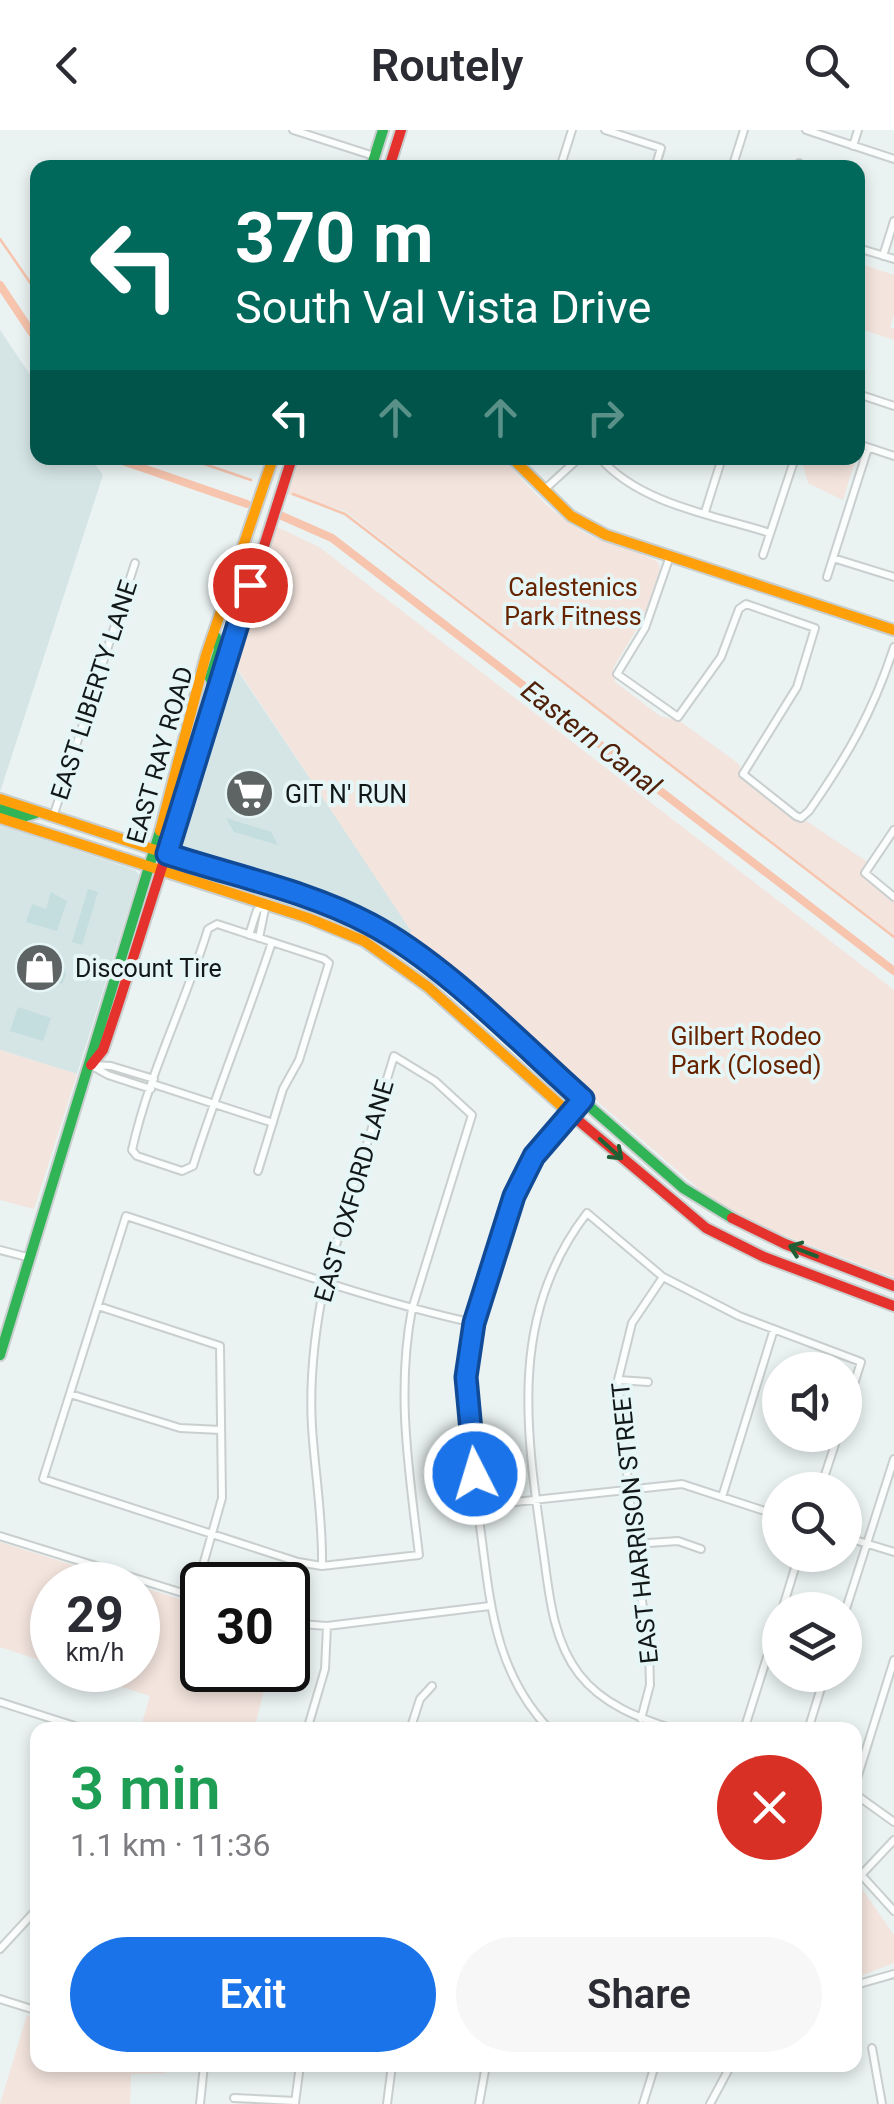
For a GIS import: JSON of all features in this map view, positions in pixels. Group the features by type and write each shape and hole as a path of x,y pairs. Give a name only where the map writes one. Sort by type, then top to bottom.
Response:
{"main road":[{"path":"375,160 383,130"},
{"path":"392,160 401,130"},
{"name":"EAST RAY ROAD","path":"156,867 154,850 216,634 271,465"},
{"name":"EAST RAY ROAD","path":"0,1355 92,1065 93,1047 156,867 167,854 290,465"},
{"path":"519,465 543,491 585,524 894,630"},
{"path":"216,634 218,650 210,680 217,690"},
{"path":"0,799 372,924 411,948 683,1188 740,1226 894,1286"},
{"path":"0,809 26,816 38,812"},
{"path":"0,818 266,904 364,941 433,991 659,1192 706,1228 764,1257 894,1306"},
{"path":"266,904 271,887"},
{"path":"433,991 444,977"}],"street":[{"path":"293,130 364,160"},
{"path":"563,160 572,130"},
{"path":"606,130 661,148 657,160"},
{"path":"735,160 744,130"},
{"path":"806,130 894,159"},
{"path":"853,146 858,130"},
{"path":"883,256 894,221"},
{"path":"865,250 894,260"},
{"path":"865,396 894,406"},
{"path":"865,447 894,456"},
{"path":"865,457 868,448"},
{"path":"543,491 571,465"},
{"path":"606,465 640,490 770,533"},
{"path":"704,512 720,465"},
{"path":"762,555 794,465"},
{"path":"827,577 863,465"},
{"path":"670,556 645,628 617,674 678,718 720,657 739,609 746,604 814,628 797,688 743,774 745,780 801,818 858,738 875,704 894,647"},
{"path":"833,558 894,577"},
{"name":"EAST LIBERTY LANE","path":"53,817 135,564"},
{"path":"894,830 865,872 894,897"},
{"path":"249,935 257,910 266,904"},
{"path":"259,938 266,904"},
{"path":"258,1171 283,1089 300,1060 329,963 272,942 217,924 211,926 153,1084 134,1153 182,1171 190,1169 272,942"},
{"name":"EAST OXFORD LANE","path":"322,1566 323,1523 312,1426 312,1361 326,1280 394,1056 435,1081 472,1116 412,1309"},
{"path":"92,1065 112,1066 153,1084 272,1123"},
{"path":"542,1722 509,1673 497,1642 478,1506 466,1377 474,1323 514,1196 534,1156 583,1099"},
{"path":"651,1722 597,1694 566,1654 553,1618 526,1412 530,1351 556,1262 587,1213 663,1277 715,1305 835,1352"},
{"path":"412,1309 402,1382 420,1554 322,1566 43,1480 126,1216 412,1309 474,1323"},
{"path":"0,1250 30,1258"},
{"name":"EAST HARRISON STREET","path":"641,1719 650,1684 649,1650 618,1380 632,1323 663,1277"},
{"path":"98,1306 220,1346 222,1498 207,1562"},
{"path":"722,1497 774,1329"},
{"path":"618,1380 648,1382"},
{"path":"70,1394 180,1428 222,1430"},
{"path":"851,1592 894,1459"},
{"path":"478,1506 682,1484 762,1510"},
{"path":"0,1536 180,1592"},
{"path":"634,1544 678,1541 702,1549"},
{"path":"862,1543 894,1552"},
{"path":"310,1625 327,1626 490,1606"},
{"path":"309,1722 325,1670 327,1626"},
{"path":"862,1763 894,1660"},
{"path":"747,1722 762,1673"},
{"path":"412,1722 420,1698 432,1686"},
{"path":"810,1722 820,1692"},
{"path":"0,1702 62,1722"},
{"path":"862,1799 894,1822"},
{"path":"862,1868 894,1840"},
{"path":"862,1874 894,1910"},
{"path":"0,1949 30,1917"},
{"path":"862,1983 894,1974"},
{"path":"0,1999 30,2008"},
{"path":"872,2048 882,2104"},
{"path":"200,2104 202,2072"},
{"path":"234,2098 295,2102 299,2072"},
{"path":"387,2104 391,2072"},
{"path":"480,2104 485,2072"},
{"path":"643,2104 654,2072"},
{"path":"710,2104 727,2072"}],"shaded area":[{"path":"0,330 30,375 30,465 95,465 103,475 0,792"},
{"path":"231,666 236,668 412,931 408,938 372,916 299,884 260,876 181,848 179,840 206,772 207,745"},
{"path":"0,825 135,870 139,875 77,1074 0,1050"}],"green space":[{"path":"865,265 894,275 894,315 890,327 894,329 894,340 865,330"},
{"name":"Calestenics Park Fitness","path":"296,465 509,465 570,524 658,562 660,569 643,619 613,668 615,682 660,716 681,722 739,764 745,780 869,863 865,873 894,897 894,937 345,511 287,494"},
{"path":"854,465 843,500 808,483 803,466"},
{"name":"Gilbert Rodeo Park (Closed)","path":"277,527 319,547 894,990 894,1277 756,1225 714,1202 408,938 411,931 237,668 231,666"},
{"path":"0,1050 77,1074 34,1209 0,1200"},
{"path":"0,1542 63,1562 30,1562 30,1657 0,1647"},
{"path":"160,1593 180,1599 180,1692 264,1692 256,1722 142,1722 150,1696 138,1692 160,1692"},
{"path":"862,1889 894,1935 894,1963 862,1975"},
{"path":"27,2015 30,2072 166,2072 131,2074 130,2104 0,2104"}],"building":[{"name":"GIT N' RUN","path":"246,780 263,786 260,808 236,801"},
{"path":"226,818 271,832 278,845 234,832"},
{"path":"88,889 98,892 82,945 72,942"},
{"path":"51,892 67,901 57,931 26,922 32,904 46,909"},
{"name":"Discount Tire","path":"20,952 63,965 66,975 62,984 14,969"},
{"path":"18,1007 51,1018 43,1041 10,1031"}],"waterway":[{"path":"0,239 30,282"},
{"name":"Eastern Canal","path":"0,285 30,330"},
{"name":"Eastern Canal","path":"134,465 247,504"},
{"path":"207,465 251,480"},
{"path":"293,494 345,514 894,937"},
{"name":"Eastern Canal","path":"282,516 332,538 894,971"}],"traffic: fast":[{"path":"374,160 383,130"},
{"path":"216,637 219,650 210,678 217,690"},
{"path":"0,809 26,816 36,813"},
{"path":"0,1355 160,831"},
{"path":"402,943 683,1188 732,1218"}],"traffic: slow":[{"path":"160,831 206,655 271,465"},
{"path":"519,465 571,516 606,535 894,630"},
{"path":"0,799 350,914 402,943"},
{"path":"0,818 308,918 364,941 428,987 567,1111"}],"traffic: jam":[{"path":"392,160 401,130"},
{"path":"91,1065 103,1050 119,1002 290,465"},
{"path":"567,1111 706,1228 764,1257 894,1306"},
{"path":"732,1218 785,1244 894,1286"}],"place":[{"name":"GIT N' RUN","path":"250,794"},
{"name":"Discount Tire","path":"40,968"}],"route":[{"path":"250,585 167,854 372,924 411,948 583,1099 534,1156 514,1196 474,1323 466,1377 475,1474"}]}
